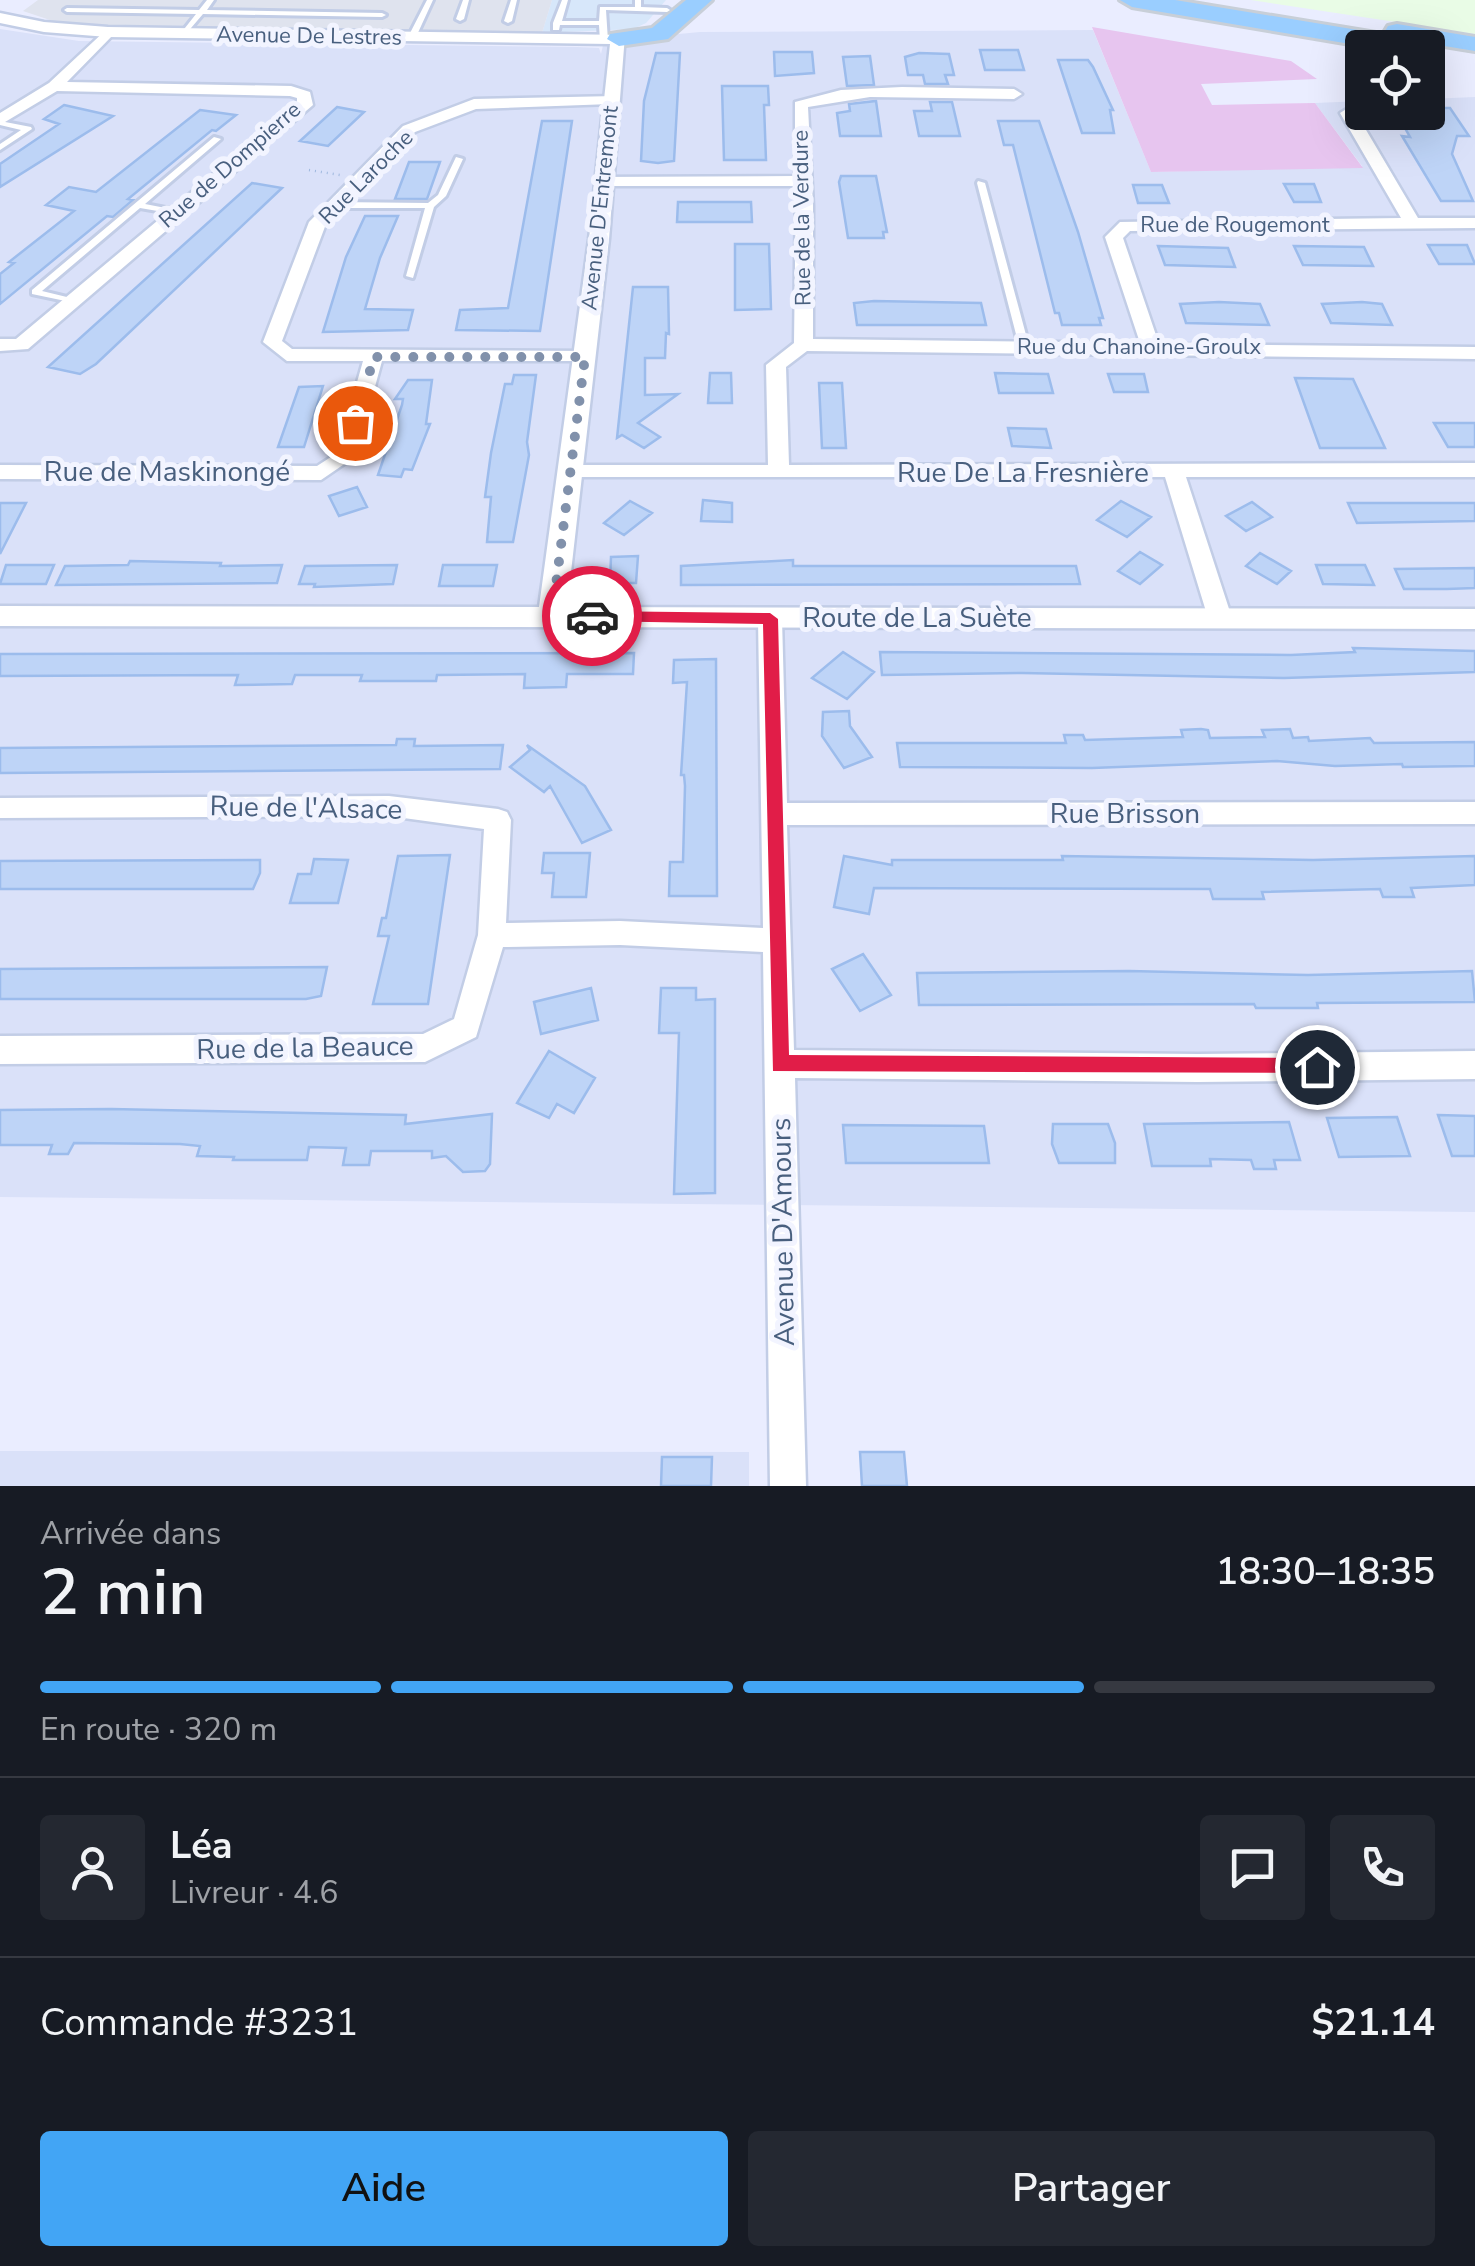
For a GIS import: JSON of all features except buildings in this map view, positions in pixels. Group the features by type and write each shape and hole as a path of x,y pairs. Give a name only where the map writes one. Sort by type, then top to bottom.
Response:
{"highway":[{"path":"603,17 659,34 700,0"},
{"path":"1132,0 1345,35"},
{"path":"1206,0 1475,44"},
{"path":"603,17 657,21 672,5"},
{"path":"1445,51 1475,56"}],"street":[{"path":"0,14 23,0"},
{"name":"Avenue De Lestres","path":"0,14 44,26 108,32 412,38 560,16 603,17"},
{"name":"Avenue D'Entremont","path":"552,616 612,98 603,17"},
{"path":"0,121 54,86 108,32"},
{"name":"Rue de Dompierre","path":"0,345 20,345 305,105 305,95 291,91 54,86"},
{"name":"Rue de la Verdure","path":"779,473 776,365 803,344 804,181 800,105 812,98 1014,94"},
{"name":"Rue Laroche","path":"585,357 287,355 272,342 318,222 409,129 474,104 612,98"},
{"path":"1358,130 1413,224"},
{"path":"602,181 804,181"},
{"name":"Rue de Rougemont","path":"1151,347 1114,237 1126,226 1475,223"},
{"name":"Rue du Chanoine-Groulx","path":"803,344 1475,352"},
{"name":"Rue de Maskinongé","path":"0,472 320,473 346,456 374,357"},
{"name":"Rue De La Fresnière","path":"571,472 1475,470"},
{"path":"1174,472 1220,618"},
{"name":"Route de La Suète","path":"0,616 1475,619"},
{"name":"Avenue D'Amours","path":"770,619 788,1486"},
{"name":"Rue de l'Alsace","path":"0,808 388,806 498,820 492,934"},
{"name":"Rue Brisson","path":"776,814 1475,813"},
{"path":"492,934 620,934 776,941"},
{"name":"Rue de la Beauce","path":"0,1050 425,1048 466,1028 492,934"},
{"path":"780,1064 1198,1068 1475,1065"}],"lane":[{"path":"158,11 166,0"},
{"path":"185,34 211,0"},
{"path":"412,38 430,0"},
{"path":"460,19 466,0"},
{"path":"508,21 514,0"},
{"path":"603,17 633,4 672,5"},
{"path":"560,16 574,9"},
{"path":"67,10 382,15"},
{"path":"0,121 28,129 0,148"},
{"path":"72,301 34,292 217,139"},
{"path":"410,276 430,206 442,196 459,159"},
{"path":"981,183 1024,346"},
{"path":"139,205 178,213"},
{"path":"334,205 430,206"}],"path":[{"path":"309,170 360,179"}],"shaded area":[{"path":"38,0 552,0 542,33 93,25 53,21 23,11"},
{"path":"552,0 666,0 646,23 633,29 542,33"},
{"path":"1251,0 1475,0 1475,34"},
{"path":"1092,27 1291,61 1317,79 1201,84 1212,105 1315,103 1363,168 1151,172"},
{"path":"0,29 79,41 577,47 599,48 601,54 604,41 700,32 1093,30 1151,172 1362,166 1315,103 1345,102 1345,130 1445,130 1445,98 1475,97 1475,1212 0,1197"},
{"path":"0,1451 749,1452 749,1486 0,1486"}],"way so far":[{"path":"355,423 374,357 585,357 552,616 592,616"}],"route":[{"path":"592,616 770,619 780,1064 1317,1067"}]}
